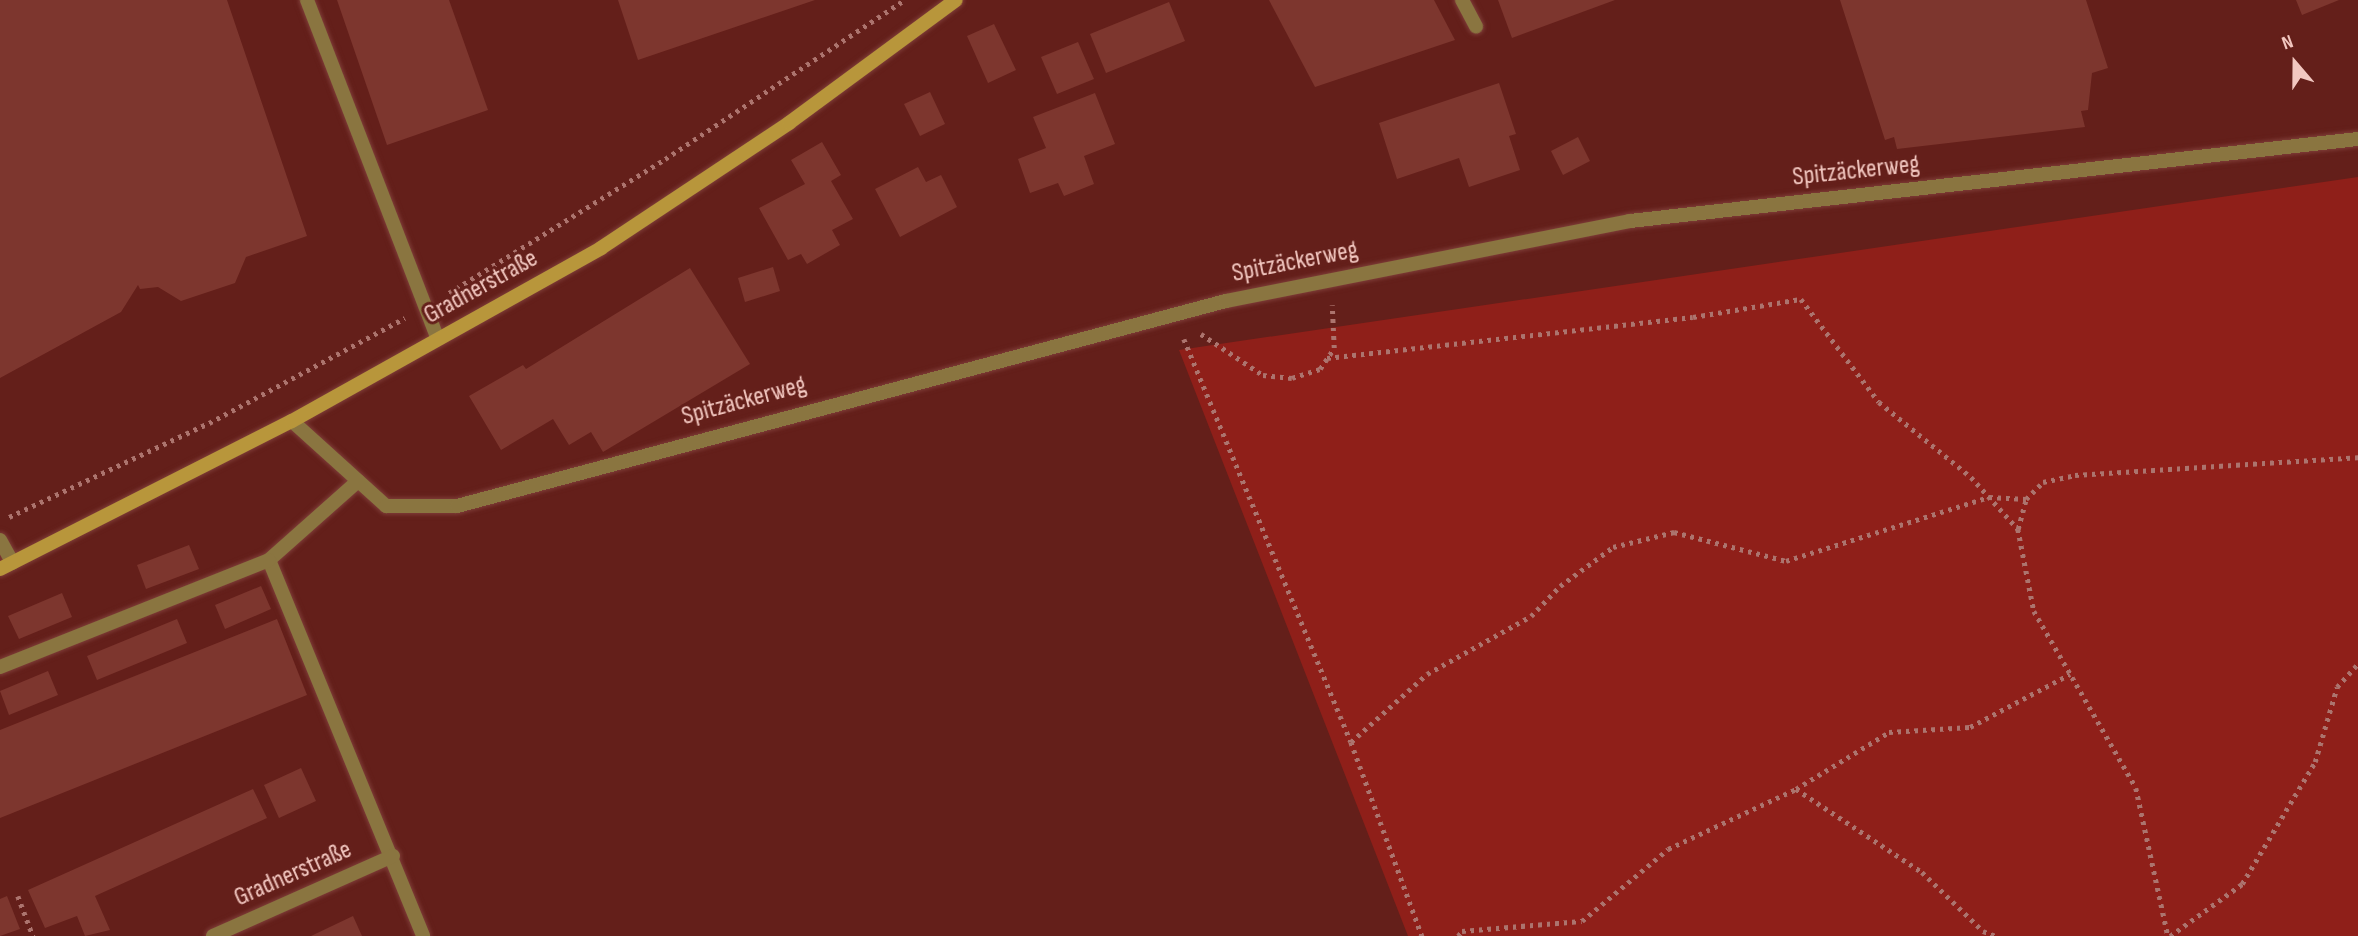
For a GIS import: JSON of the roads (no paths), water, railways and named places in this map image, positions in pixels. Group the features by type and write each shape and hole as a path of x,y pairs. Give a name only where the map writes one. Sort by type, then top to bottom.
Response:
{"main road":[{"name":"Gradnerstraße","path":"6,566 292,421 601,247 789,122 957,0"}],"street":[{"path":"307,0 438,339"},
{"path":"1462,0 1476,26"},
{"name":"Spitzäckerweg","path":"292,421 386,506 457,506 1175,314 1630,220 2358,139"},
{"path":"0,667 269,560 358,481"},
{"path":"0,540 6,566"},
{"name":"Gradnerstraße","path":"269,560 393,856 423,936"},
{"name":"Gradnerstraße","path":"213,936 393,856"}]}
